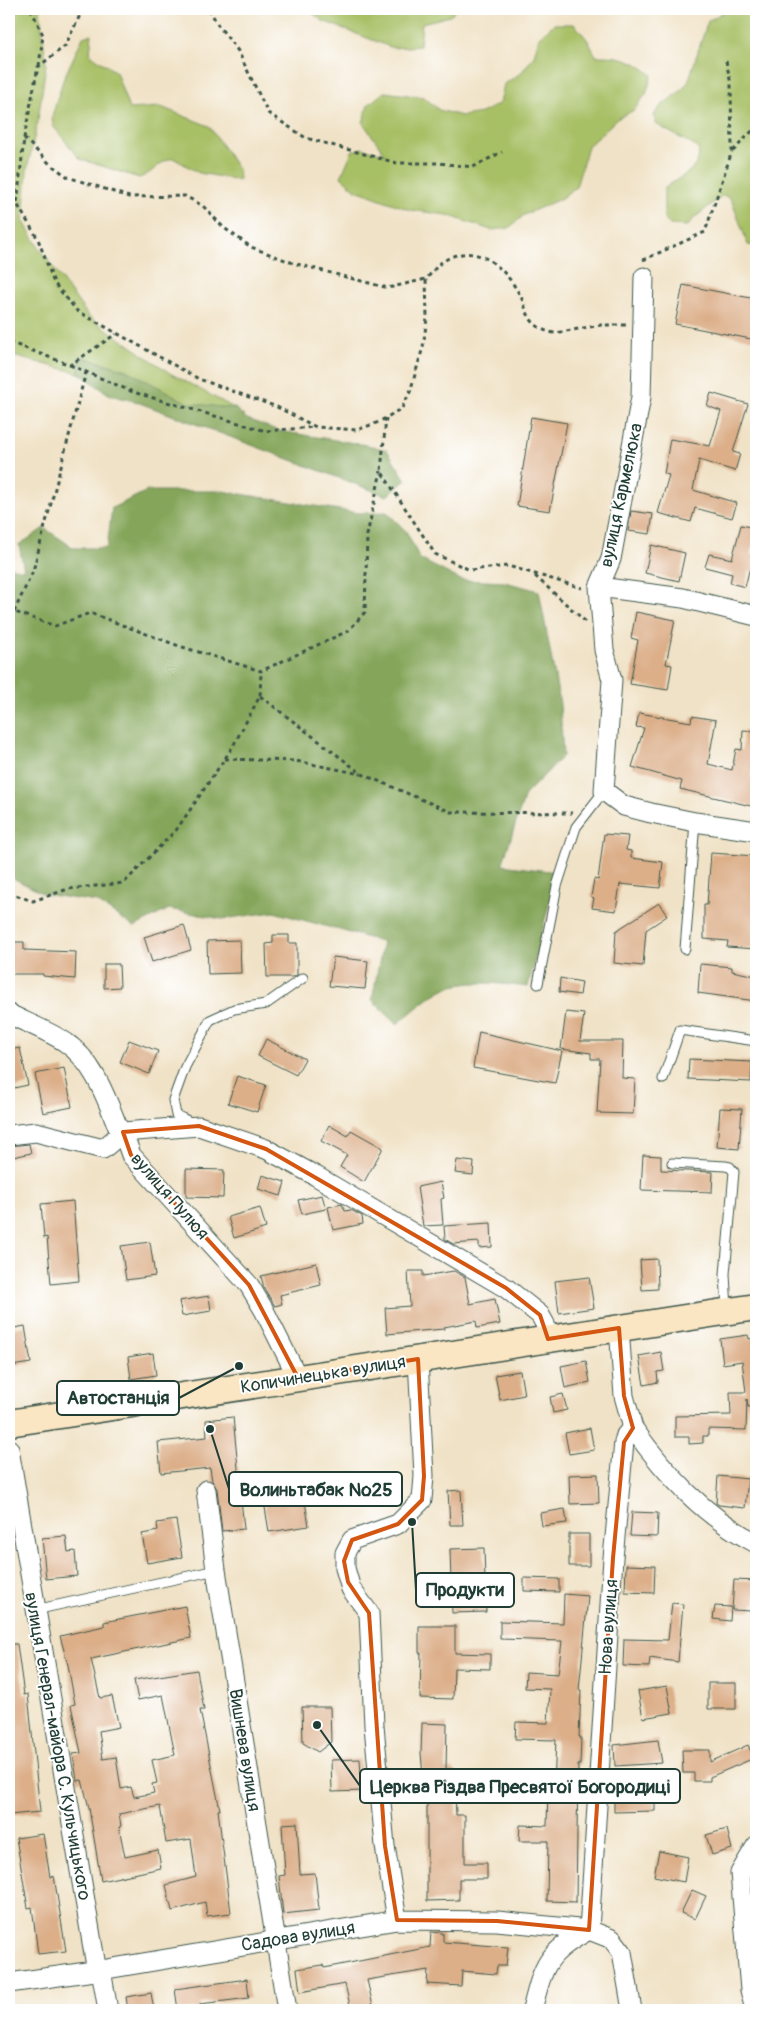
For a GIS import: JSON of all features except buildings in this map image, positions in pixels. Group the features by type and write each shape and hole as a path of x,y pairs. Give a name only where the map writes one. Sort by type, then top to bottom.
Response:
{"main road":[{"name":"Копичинецька вулиця","path":"9,1423 756,1307"}],"street":[{"name":"вулиця Кармелюка","path":"604,791 612,680 590,587 611,559 641,397 644,277"},
{"path":"590,587 683,598 756,616"},
{"path":"604,791 624,806 695,822 756,831"},
{"name":"вулиця Пулюя","path":"9,1014 66,1042 88,1064 108,1103 119,1130 123,1132 131,1155 249,1285 264,1310 298,1378"},
{"path":"9,1135 36,1132 103,1148 123,1132 199,1126 274,1154 316,1176 506,1288 540,1315 546,1324 548,1339"},
{"path":"619,1328 624,1396 633,1428 657,1462 684,1491 709,1513 756,1543"},
{"path":"397,1920 384,1837 374,1726 369,1612 348,1582 344,1561 352,1540 398,1524 422,1500 424,1476 418,1359"},
{"name":"Нова вулиця","path":"589,1930 613,1558 624,1442 626,1435 633,1428"},
{"name":"вулиця Генерал-майора С. Кульчицького","path":"9,1449 96,1966 101,1970 108,2010"},
{"name":"Вишнева вулиця","path":"206,1490 216,1570 287,2010"},
{"path":"754,2010 750,1990 740,1873 756,1846"},
{"name":"Садова вулиця","path":"9,1983 101,1970 397,1920 497,1921 589,1930 612,1939 620,1946 632,2010"},
{"path":"532,2010 541,1976 551,1957 564,1944 589,1930"}],"lane":[{"path":"538,984 558,886 576,827 604,791"},
{"path":"685,949 695,822"},
{"path":"199,1126 176,1115 173,1100 185,1067 210,1020 234,1009 266,1004 303,978"},
{"path":"663,1079 680,1030 756,1041"},
{"path":"672,1163 725,1166 730,1167 734,1172 725,1274 727,1312"},
{"path":"35,1610 216,1570"}],"path":[{"path":"31,9 43,35 24,138 17,204 38,238 54,283 77,311 116,334 199,379 277,407 316,427"},
{"path":"38,67 65,46 83,9"},
{"path":"209,9 238,52 268,113 306,138 397,163 438,163 473,167 502,152"},
{"path":"644,277 643,260 705,232 732,151 731,84 726,61"},
{"path":"732,151 756,127"},
{"path":"24,138 50,164 68,177 129,197 185,196 203,206 224,228 251,247 293,263 388,288 426,279 441,263 457,254 480,255 504,270 521,297 531,319 541,329 555,333 601,325 644,326"},
{"path":"9,342 133,392 266,431 316,427 357,430 386,418 402,408 413,383 423,347 427,318 426,279"},
{"path":"70,365 116,334"},
{"path":"14,612 33,571 86,372"},
{"path":"9,610 54,626 90,613 179,646 261,671 348,631 365,612 367,535 381,472 386,418"},
{"path":"381,472 435,554 470,570 508,566 534,575 590,587"},
{"path":"534,575 586,622 604,650"},
{"path":"9,893 33,901 68,889 124,883 177,829 225,759 260,696 261,671"},
{"path":"260,696 362,774"},
{"path":"225,759 296,761 362,774 451,812 586,814"}],"highlighted area":[{"path":"199,1126 266,1149 506,1288 540,1315 548,1339 619,1328 624,1396 633,1428 624,1442 613,1558 589,1930 497,1921 397,1920 385,1846 369,1613 348,1582 344,1561 352,1540 398,1524 422,1500 424,1476 418,1359 298,1378 249,1285 131,1155 123,1132"}],"green space":[{"path":"9,9 40,9 46,64 38,120 27,170 23,220 39,248 89,317 170,373 236,409 188,403 126,370 80,356 79,373 9,355"},
{"path":"307,9 457,9 450,16 422,23 420,46 393,48 323,21"},
{"path":"756,9 756,246 748,245 731,199 723,195 693,219 688,226 670,225 664,218 664,189 693,168 699,156 698,148 656,124 654,115 662,105 681,91 688,82 708,21 727,10"},
{"path":"554,24 574,24 587,39 596,56 626,59 652,75 646,94 634,110 617,119 588,146 576,187 560,199 524,215 509,228 491,230 447,215 410,210 356,190 341,177 352,151 362,148 385,154 363,123 368,105 384,92 424,97 439,110 462,116 481,113 500,103 504,84 521,73 534,56 539,37"},
{"path":"92,34 90,54 116,72 129,109 161,107 209,126 238,169 239,180 199,173 173,158 139,178 80,159 53,126 52,117 63,80 83,37"},
{"path":"80,356 126,370 188,403 236,409 247,419 279,431 387,450 406,480 387,496 137,402 110,395 79,373"},
{"path":"147,491 222,491 358,513 387,512 406,531 420,559 461,580 505,582 539,591 560,704 563,756 525,795 502,865 557,872 528,987 483,983 460,984 440,991 397,1024 372,1000 383,942 274,912 222,919 169,909 134,927 97,902 44,894 9,876 14,837 9,834 9,567 24,570 19,545 44,528 74,548 107,548 112,508"}],"place":[{"name":"Автостанція","path":"239,1366"},
{"name":"Волиньтабак №25","path":"210,1429"},
{"name":"Продукти","path":"412,1522"},
{"name":"Церква Різдва Пресвятої Богородиці","path":"317,1725"}]}
